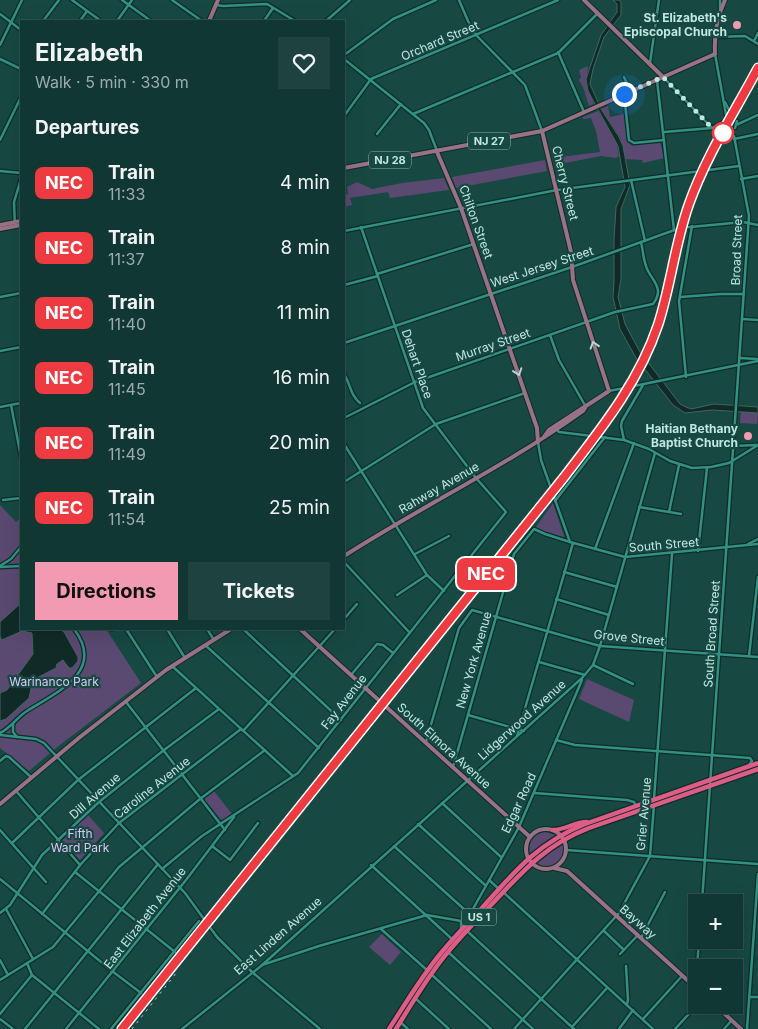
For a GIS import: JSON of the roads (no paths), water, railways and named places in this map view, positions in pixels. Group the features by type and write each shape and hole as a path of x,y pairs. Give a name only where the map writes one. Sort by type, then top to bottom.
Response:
{"highway":[{"name":"US 1","path":"710,783 758,763"},
{"name":"US 1","path":"562,837 654,802 758,769"},
{"name":"US 1","path":"396,1029 429,973 464,931 529,860 549,848 562,837 591,822 636,806 654,802"},
{"path":"553,830 583,822 591,822"},
{"name":"US 1","path":"389,1029 453,940 464,931 468,921 501,891"}],"main road":[{"path":"584,0 663,77"},
{"path":"715,54 720,9 725,0"},
{"path":"209,20 216,2"},
{"name":"NJ 27","path":"437,152 542,131 715,54"},
{"name":"Cherry Street","path":"542,131 571,252 573,280 609,391"},
{"name":"NJ 28","path":"345,168 437,152"},
{"name":"Chilton Street","path":"437,152 454,188 474,244 537,428 538,442"},
{"path":"0,229 20,222"},
{"path":"0,225 20,226"},
{"name":"Rahway Avenue","path":"544,437 549,430 609,391"},
{"name":"Rahway Avenue","path":"345,555 538,442 583,411 585,407"},
{"path":"557,430 566,418"},
{"name":"Chilton Street","path":"537,428 544,437"},
{"path":"0,804 57,756 172,666 229,630"},
{"name":"South Elmora Avenue","path":"301,630 530,837"},
{"path":"529,860 525,846 530,837 541,829 553,830 562,837 566,850 567,871"},
{"path":"554,868 565,857"},
{"name":"Bayway","path":"529,860 543,869 554,868 567,871 688,981"},
{"path":"725,1014 741,1029"}],"street":[{"path":"0,45 22,0"},
{"path":"44,20 59,0"},
{"path":"72,0 100,20"},
{"path":"122,0 150,20"},
{"path":"117,20 132,0"},
{"path":"172,0 201,20"},
{"path":"327,20 350,0"},
{"path":"345,54 393,19 436,0"},
{"name":"Cherry Street","path":"459,0 476,35 527,89 542,131"},
{"name":"Orchard Street","path":"370,80 558,0"},
{"path":"650,65 659,0"},
{"path":"720,0 720,9"},
{"path":"216,2 223,6 264,2 293,20"},
{"path":"265,20 273,8"},
{"path":"81,20 87,11"},
{"path":"413,114 558,52 598,13"},
{"path":"0,14 20,29"},
{"path":"754,41 758,33"},
{"path":"716,37 745,36 758,44"},
{"path":"558,52 584,112"},
{"path":"663,132 712,128 727,120 715,54"},
{"path":"0,59 20,69"},
{"name":"Chilton Street","path":"345,60 426,125 437,152"},
{"path":"624,77 630,92"},
{"path":"663,77 712,128"},
{"path":"345,115 370,80"},
{"path":"657,80 674,230"},
{"path":"624,94 629,140 634,143 664,140"},
{"path":"0,140 20,99"},
{"path":"724,100 731,114"},
{"path":"377,134 401,104"},
{"path":"737,121 735,126 758,115"},
{"name":"Broad Street","path":"739,366 749,216 734,137 758,134"},
{"path":"345,231 557,190 739,166"},
{"path":"0,172 20,173"},
{"path":"741,179 758,176"},
{"path":"630,180 643,242"},
{"path":"15,224 14,202 20,182"},
{"name":"West Jersey Street","path":"345,343 572,267 674,230 692,226 749,223 758,225"},
{"path":"686,377 680,297 692,226"},
{"name":"Dehart Place","path":"361,227 423,408 476,478 506,512"},
{"name":"Murray Street","path":"345,417 415,382 615,312 653,304 657,298 658,288 655,279 648,273 645,264 643,242"},
{"path":"345,284 474,244"},
{"path":"0,296 20,293"},
{"path":"680,297 744,294"},
{"path":"742,318 758,320"},
{"path":"550,335 559,360 585,407"},
{"path":"0,351 20,347"},
{"path":"740,358 758,360"},
{"name":"Rahway Avenue","path":"609,391 739,366 758,360"},
{"name":"South Broad Street","path":"703,894 739,366"},
{"path":"345,376 354,398 360,403"},
{"path":"624,440 621,426 622,421 643,385"},
{"path":"345,481 436,424 525,393"},
{"path":"0,407 20,403"},
{"path":"12,405 20,450"},
{"path":"557,430 559,432 624,440 679,465 692,468 707,468 732,462 758,445"},
{"path":"555,501 605,437"},
{"path":"517,737 571,542 541,460 538,442"},
{"path":"595,548 634,443"},
{"path":"733,446 758,445"},
{"path":"345,446 427,575 444,590"},
{"name":"Lidgerwood Avenue","path":"384,854 586,675 593,665 655,453"},
{"path":"669,512 679,465"},
{"path":"698,551 707,468"},
{"path":"3,500 20,498"},
{"path":"639,507 681,514"},
{"name":"Fay Avenue","path":"162,868 202,836 298,773 506,512"},
{"name":"New York Avenue","path":"453,767 514,554 530,533 536,530 571,542"},
{"path":"414,554 449,536"},
{"name":"South Street","path":"746,545 758,539"},
{"name":"South Street","path":"571,542 625,557 672,554 758,544"},
{"path":"0,566 20,549"},
{"name":"Grier Avenue","path":"514,1029 617,916 650,856 672,554"},
{"path":"345,563 410,633"},
{"path":"0,566 20,566"},
{"path":"564,572 617,587"},
{"path":"397,595 427,575"},
{"path":"749,656 757,603 758,577"},
{"path":"556,599 609,615"},
{"path":"345,618 358,604"},
{"name":"Grove Street","path":"426,743 459,628 472,610 600,646 758,657"},
{"path":"0,734 26,712 67,686 80,670 85,655 80,639 75,630"},
{"path":"127,630 157,678"},
{"path":"168,630 186,658"},
{"path":"208,630 214,640"},
{"path":"243,630 341,720"},
{"name":"Caroline Avenue","path":"42,914 80,865 119,824 242,730 334,630"},
{"path":"205,644 318,748"},
{"path":"351,675 377,644 383,645 393,653"},
{"path":"539,662 586,675"},
{"path":"593,665 634,684"},
{"path":"172,666 293,776"},
{"name":"Edgar Road","path":"468,921 469,912 518,827 534,793 582,678"},
{"path":"12,842 78,780 196,688"},
{"path":"126,702 224,830"},
{"name":"Dill Avenue","path":"0,913 17,893 42,855 58,840 99,802 219,709"},
{"path":"468,715 524,731"},
{"path":"13,724 13,732 18,738"},
{"path":"0,734 40,740 180,887 217,937 252,972 320,1029"},
{"path":"556,740 575,745 750,758 752,763 743,769"},
{"path":"0,980 53,947 119,867 200,799 264,750"},
{"path":"0,760 6,756 9,757 31,777"},
{"path":"16,791 80,865"},
{"path":"534,793 630,800 636,806"},
{"path":"442,803 501,857"},
{"name":"East Elizabeth Avenue","path":"66,1029 235,816"},
{"path":"212,846 230,860 258,823"},
{"path":"418,824 485,885"},
{"path":"0,830 46,882"},
{"path":"394,846 469,912 478,912"},
{"path":"566,850 758,864"},
{"name":"East Linden Avenue","path":"182,1029 260,966 384,854"},
{"path":"25,1029 158,864"},
{"path":"371,865 453,940"},
{"path":"75,872 174,952"},
{"path":"747,1029 758,874"},
{"path":"0,879 113,972 142,993"},
{"path":"488,880 653,1029"},
{"path":"620,954 639,936 665,892"},
{"path":"6,908 33,960"},
{"path":"461,921 469,912"},
{"path":"260,966 427,915 468,921"},
{"path":"111,1029 199,921"},
{"path":"461,921 464,931 574,1028 608,988"},
{"path":"381,929 491,1029"},
{"path":"604,931 624,950"},
{"path":"448,952 533,1029"},
{"path":"0,960 8,975"},
{"path":"27,963 32,975 99,1029"},
{"path":"626,966 628,1000 626,1004"},
{"path":"0,1014 32,975"},
{"path":"643,1019 682,976"},
{"path":"750,997 758,998"},
{"path":"415,998 449,1029"},
{"path":"619,1029 633,1010"},
{"path":"675,1029 689,1014"},
{"path":"0,1019 13,1029"},
{"path":"724,1029 732,1020"},
{"path":"400,1022 408,1029"}],"water":[{"path":"613,0 621,2 621,15 604,37 590,84 601,109 623,146 630,185 621,209 621,279 618,297 625,324 640,352 680,404 691,409 714,404 758,407 758,413 712,410 685,413 673,405 636,358 620,329 613,297 614,240 616,207 625,187 618,146 588,91 586,79 601,35 617,12 617,4"},
{"path":"20,604 20,630 61,630 78,657 78,661 72,668 69,668 63,660 57,664 56,668 33,680 29,698 6,719 0,721 0,693 7,690 33,654 32,633 22,631 2,640 0,637 0,622"}],"tunnel":[{"path":"731,114 737,121"},
{"path":"727,120 735,125"}],"railway":[{"path":"122,1029 565,476 618,405 641,366 658,325 680,234 696,186 712,152 758,68"},
{"path":"132,1029 177,972"}],"train":[{"name":"NEC","path":"122,1029 565,476 617,406 651,344 664,307 680,231 699,179 758,68"}],"place":[{"name":"St. Elizabeth's Episcopal Church","path":"737,25"},
{"name":"Haitian Bethany Baptist Church","path":"748,436"}],"park label":[{"name":"Warinanco Park","path":"54,682"},
{"name":"Fifth Ward Park","path":"80,841"}]}
